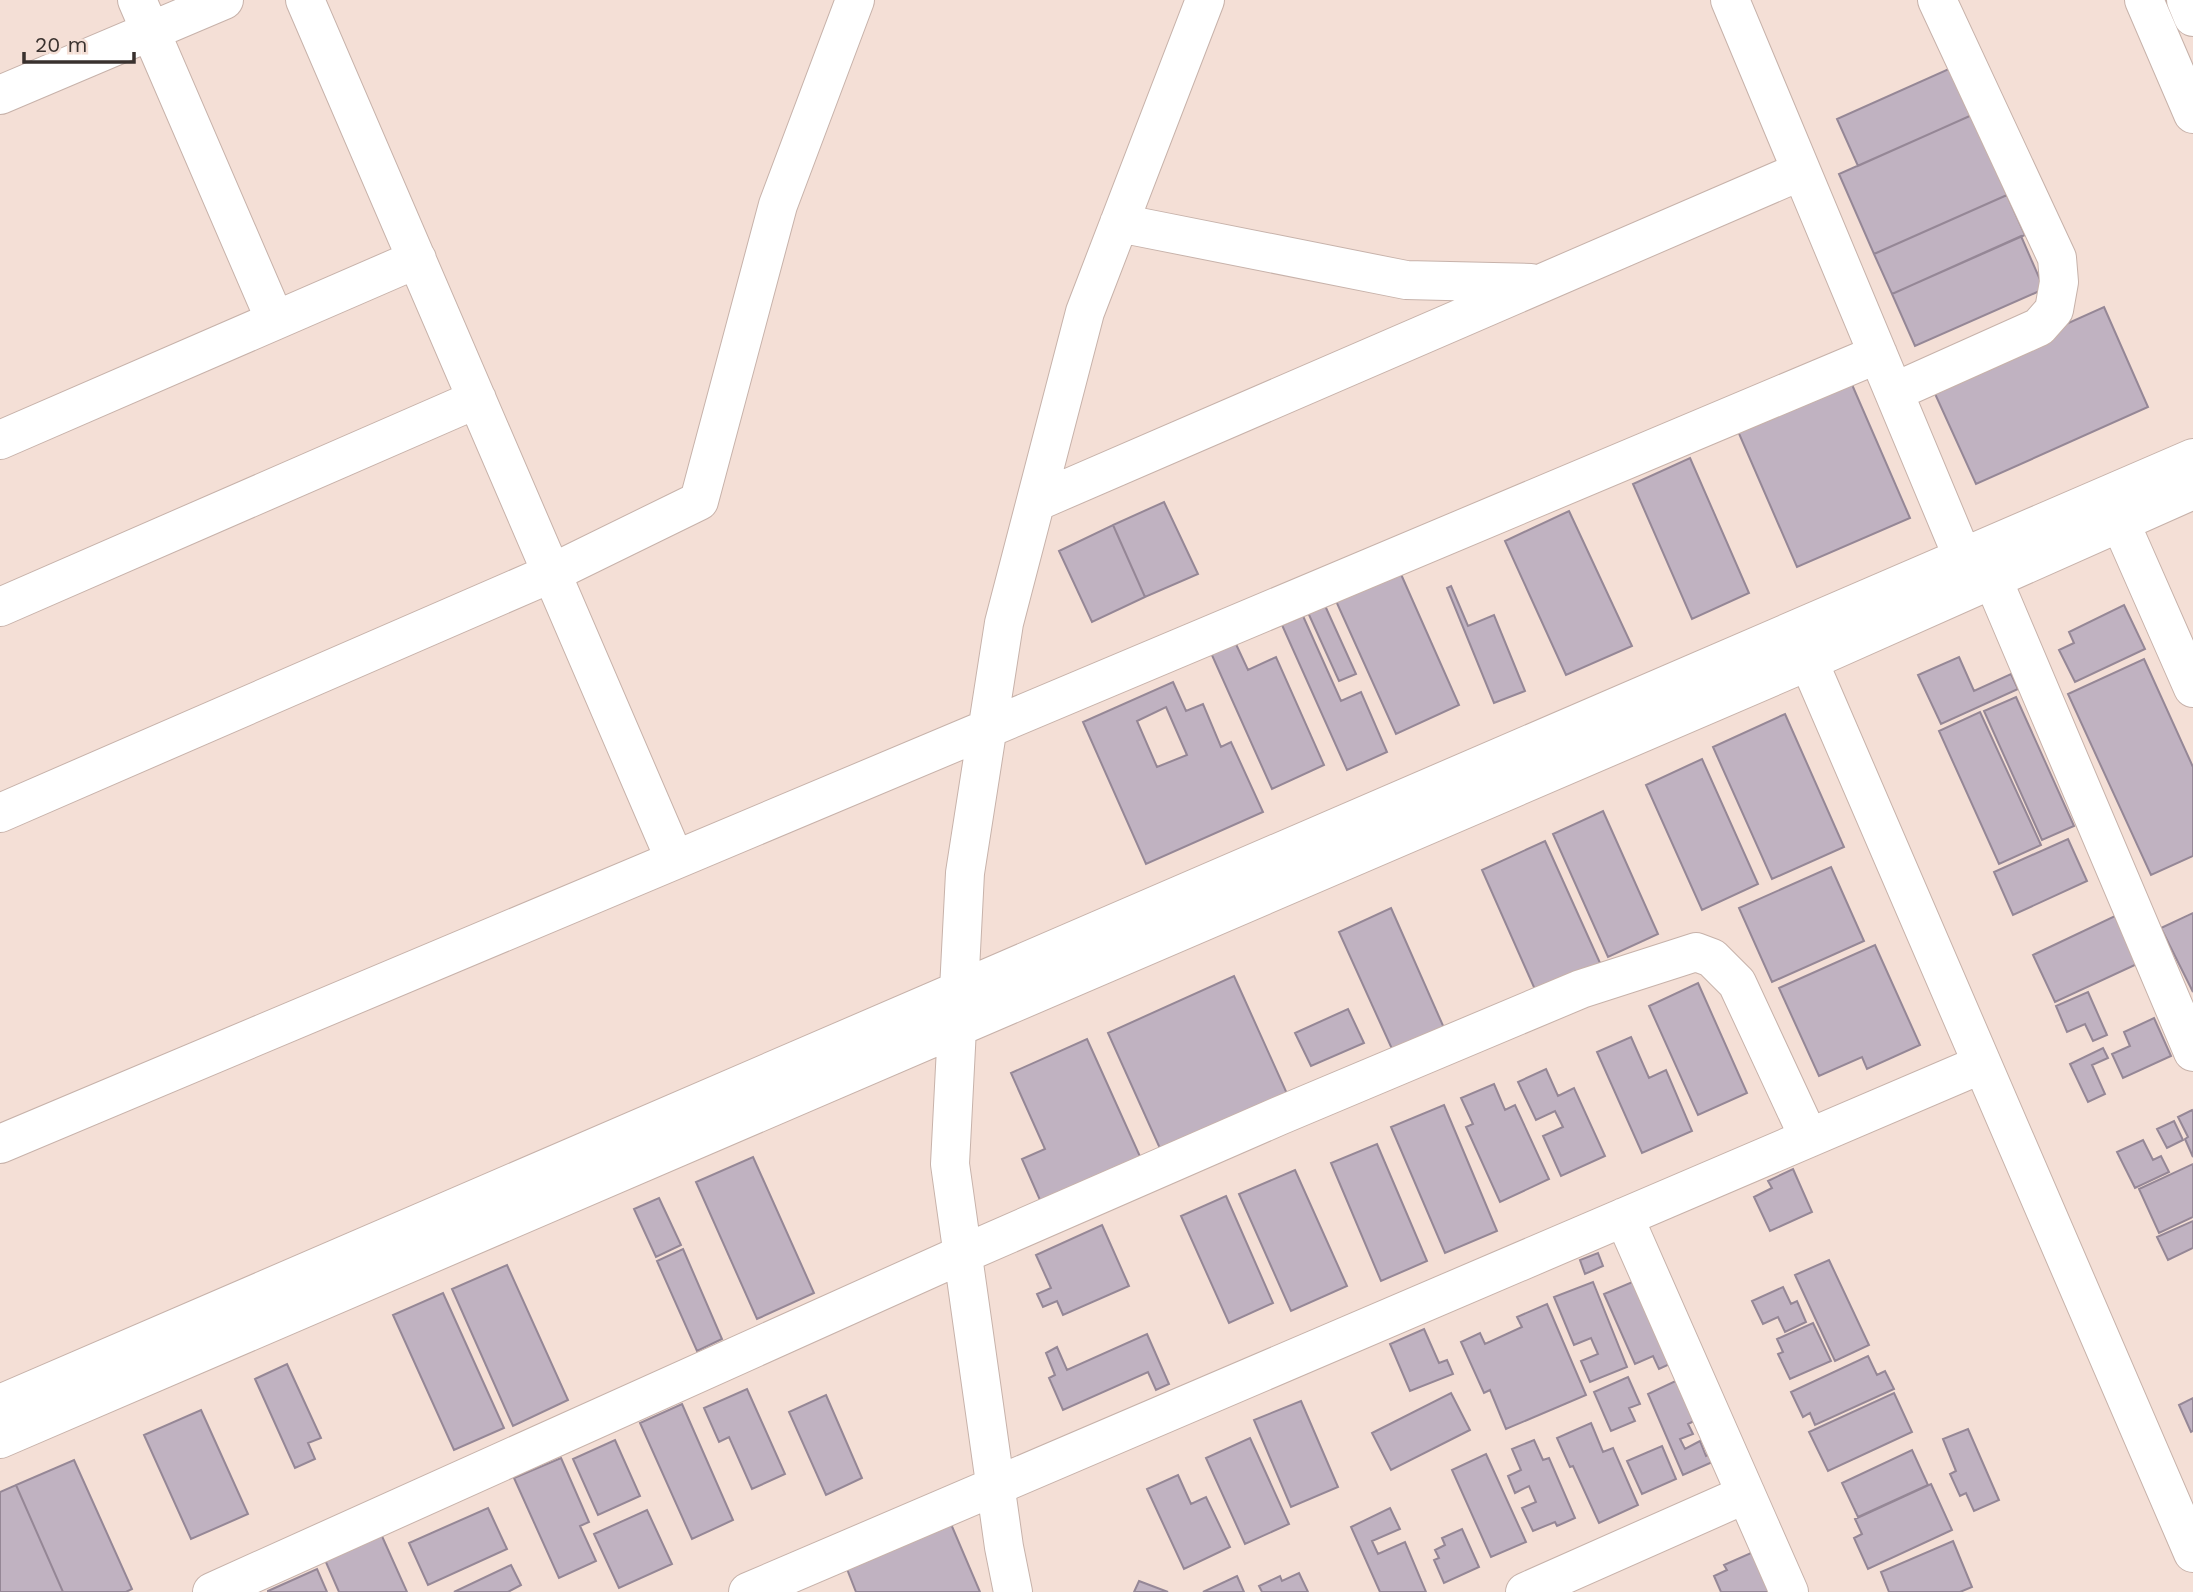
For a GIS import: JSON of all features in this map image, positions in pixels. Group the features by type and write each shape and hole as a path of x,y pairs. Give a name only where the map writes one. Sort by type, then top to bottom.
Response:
{"street":[{"path":"0,95 144,16 224,0"},
{"path":"305,0 676,860"},
{"path":"0,813 552,573 699,502 778,205 855,0"},
{"path":"1013,1592 950,1164 965,873 1004,623 1085,312 1205,0"},
{"path":"1730,0 1894,392 1978,569 2191,1043"},
{"path":"1894,392 2039,327 2054,310 2059,282 2057,258 1937,0"},
{"path":"2144,0 2193,114"},
{"path":"2186,0 2193,17"},
{"path":"144,16 275,320"},
{"path":"1036,502 1801,171"},
{"path":"1119,223 1406,280 1542,283"},
{"path":"0,440 417,259"},
{"path":"0,1144 1878,354"},
{"path":"0,607 477,399"},
{"path":"0,1438 957,1027 1978,569 2193,458"},
{"path":"1978,569 2120,522 2193,490"},
{"path":"2120,522 2193,688"},
{"path":"0,1404 959,989 1802,646"},
{"path":"1802,646 2193,1553"},
{"path":"212,1592 962,1254 1279,1116 1581,989 1696,952 1713,958 1737,983 1809,1138"},
{"path":"748,1592 1982,1064"},
{"path":"1624,1217 1789,1592"},
{"path":"1525,1592 1746,1494"}],"building":[{"path":"1951,68 1972,115 1858,166 1837,119"},
{"path":"1972,115 2007,195 1874,254 1839,174"},
{"path":"2007,195 2025,235 1892,294 1874,254"},
{"path":"2021,236 2044,289 1915,346 1892,294"},
{"path":"2104,307 2148,407 1976,484 1931,385"},
{"path":"1850,380 1910,518 1797,567 1737,429"},
{"path":"1690,458 1749,593 1692,619 1633,484"},
{"path":"1164,502 1198,574 1145,597 1113,525"},
{"path":"1569,511 1632,646 1566,675 1505,541"},
{"path":"1113,525 1145,597 1092,622 1059,551"},
{"path":"1400,572 1459,705 1396,734 1336,601"},
{"path":"1451,586 1468,626 1494,615 1525,691 1494,703 1447,588"},
{"path":"1322,599 1356,674 1339,681 1305,606"},
{"path":"2124,605 2145,649 2075,682 2059,650 2074,643 2069,632"},
{"path":"1303,616 1341,701 1361,692 1387,752 1347,770 1282,625"},
{"path":"1235,642 1248,670 1276,657 1324,765 1272,789 1211,653"},
{"path":"1959,657 1974,691 2011,674 2018,689 1941,724 1918,675"},
{"path":"2144,659 2193,767 2193,856 2151,875 2068,694"},
{"path":"1173,682 1186,711 1203,704 1221,747 1231,742 1263,812 1146,864 1083,722","holes":["1166,707 1187,755 1157,767 1137,721"]},
{"path":"2016,697 2074,826 2042,840 1984,711"},
{"path":"1980,712 2041,845 1999,864 1939,731"},
{"path":"1785,714 1844,847 1772,879 1713,747"},
{"path":"1702,759 1758,884 1702,910 1646,785"},
{"path":"1603,811 1658,934 1608,957 1553,834"},
{"path":"2068,839 2087,881 2013,915 1994,872"},
{"path":"1545,841 1605,974 1541,1003 1482,870"},
{"path":"1831,867 1864,941 1772,982 1739,908"},
{"path":"1391,908 1448,1037 1397,1060 1339,932"},
{"path":"2193,913 2193,992 2161,928"},
{"path":"2115,916 2137,964 2055,1002 2033,955"},
{"path":"1875,945 1920,1045 1867,1069 1862,1057 1819,1076 1779,988"},
{"path":"1234,976 1293,1107 1167,1164 1108,1033"},
{"path":"1698,983 1747,1093 1698,1115 1649,1006"},
{"path":"2088,992 2107,1035 2093,1041 2085,1024 2067,1032 2056,1006"},
{"path":"1348,1009 1364,1043 1311,1066 1295,1033"},
{"path":"2154,1018 2171,1056 2123,1078 2112,1054 2130,1046 2124,1032"},
{"path":"1631,1037 1649,1078 1666,1070 1692,1131 1642,1153 1597,1052"},
{"path":"1087,1039 1147,1172 1047,1216 1022,1159 1045,1149 1011,1073"},
{"path":"2103,1048 2108,1058 2092,1065 2105,1094 2088,1102 2070,1064"},
{"path":"1546,1069 1558,1096 1574,1088 1605,1156 1561,1176 1543,1136 1563,1127 1555,1111 1536,1120 1518,1082"},
{"path":"1494,1084 1505,1110 1515,1105 1549,1179 1500,1202 1466,1127 1473,1124 1461,1098"},
{"path":"1444,1105 1497,1231 1445,1253 1391,1127"},
{"path":"2192,1110 2193,1157 2185,1139 2188,1137 2178,1117"},
{"path":"2174,1121 2183,1140 2167,1148 2157,1129"},
{"path":"2143,1140 2153,1160 2161,1156 2169,1172 2135,1188 2117,1152"},
{"path":"1377,1144 1427,1261 1381,1281 1331,1163"},
{"path":"753,1157 814,1293 757,1319 696,1182"},
{"path":"2193,1164 2193,1217 2159,1233 2139,1189"},
{"path":"1793,1169 1812,1212 1770,1231 1754,1197 1772,1188 1768,1181"},
{"path":"1295,1170 1347,1286 1291,1311 1239,1194"},
{"path":"1226,1196 1273,1303 1229,1323 1181,1216"},
{"path":"659,1198 681,1245 656,1257 634,1209"},
{"path":"2193,1221 2193,1248 2168,1260 2157,1237"},
{"path":"1102,1225 1129,1286 1063,1315 1057,1301 1043,1307 1037,1294 1051,1288 1036,1255"},
{"path":"683,1249 722,1339 697,1351 657,1261"},
{"path":"1598,1253 1603,1266 1585,1274 1580,1260"},
{"path":"1829,1260 1869,1345 1835,1361 1795,1275"},
{"path":"507,1265 568,1400 513,1426 452,1289"},
{"path":"1649,1275 1685,1357 1659,1369 1653,1356 1635,1364 1604,1294"},
{"path":"1593,1282 1627,1367 1590,1382 1581,1361 1598,1354 1591,1338 1574,1345 1554,1297"},
{"path":"1783,1287 1791,1304 1797,1301 1806,1322 1785,1332 1778,1317 1763,1324 1752,1301"},
{"path":"443,1293 504,1428 454,1450 393,1315"},
{"path":"1547,1304 1586,1395 1506,1429 1490,1390 1484,1393 1461,1342 1480,1333 1485,1344 1522,1327 1517,1317"},
{"path":"1813,1323 1831,1361 1790,1379 1778,1354 1783,1352 1777,1339"},
{"path":"1424,1329 1439,1363 1447,1360 1453,1374 1410,1391 1390,1344"},
{"path":"1147,1334 1169,1384 1156,1390 1148,1372 1063,1410 1049,1378 1055,1375 1046,1353 1057,1347 1067,1370"},
{"path":"1868,1356 1877,1375 1885,1371 1894,1389 1815,1425 1810,1413 1803,1417 1791,1392"},
{"path":"287,1364 321,1438 308,1443 315,1459 295,1468 255,1379"},
{"path":"1628,1377 1640,1404 1629,1408 1635,1421 1611,1431 1594,1392"},
{"path":"1684,1377 1702,1417 1688,1424 1693,1434 1680,1439 1685,1449 1700,1441 1706,1456 1713,1453 1717,1460 1683,1475 1648,1394"},
{"path":"747,1389 785,1474 752,1489 729,1437 719,1442 704,1408"},
{"path":"1451,1393 1470,1430 1391,1470 1372,1433"},
{"path":"1894,1393 1912,1432 1828,1471 1809,1432"},
{"path":"826,1395 862,1478 826,1495 789,1412"},
{"path":"2193,1398 2193,1431 2191,1432 2179,1405"},
{"path":"1301,1401 1338,1487 1291,1507 1254,1420"},
{"path":"682,1404 733,1520 692,1539 640,1423"},
{"path":"201,1410 248,1514 191,1539 144,1435"},
{"path":"1591,1423 1603,1452 1613,1448 1638,1505 1599,1523 1557,1438"},
{"path":"1968,1429 1999,1500 1974,1511 1966,1493 1960,1496 1950,1474 1956,1471 1943,1439"},
{"path":"1250,1438 1289,1524 1245,1544 1206,1458"},
{"path":"615,1440 640,1496 598,1515 573,1459"},
{"path":"1534,1440 1543,1460 1549,1458 1575,1518 1557,1526 1555,1522 1533,1531 1522,1508 1536,1502 1529,1486 1515,1493 1508,1476 1521,1470 1512,1449"},
{"path":"1662,1446 1676,1479 1642,1494 1627,1461"},
{"path":"1912,1450 1928,1485 1858,1517 1842,1483"},
{"path":"1486,1454 1526,1542 1491,1557 1452,1470"},
{"path":"561,1458 589,1522 580,1526 596,1561 559,1578 514,1478"},
{"path":"74,1460 132,1589 126,1592 63,1592 16,1485"},
{"path":"1178,1475 1191,1504 1206,1497 1230,1547 1184,1569 1147,1489"},
{"path":"1931,1484 1952,1530 1868,1569 1854,1538 1862,1534 1855,1519"},
{"path":"16,1485 63,1592 0,1592 0,1492"},
{"path":"488,1508 507,1549 428,1585 409,1543"},
{"path":"1390,1508 1400,1529 1372,1541 1378,1554 1405,1542 1426,1592 1380,1592 1351,1527"},
{"path":"647,1510 672,1564 619,1588 594,1534"},
{"path":"951,1524 980,1592 856,1592 847,1569"},
{"path":"1462,1529 1479,1567 1444,1583 1434,1560 1439,1558 1435,1550 1445,1545 1442,1538"},
{"path":"381,1534 407,1592 339,1592 325,1560"},
{"path":"1953,1541 1972,1587 1960,1592 1889,1592 1881,1572"},
{"path":"1760,1549 1779,1592 1721,1592 1714,1576 1727,1570 1724,1565"},
{"path":"511,1565 521,1585 508,1592 454,1592"},
{"path":"317,1569 327,1592 268,1592 268,1591"},
{"path":"1299,1573 1308,1592 1262,1592 1259,1586 1280,1576 1282,1581"},
{"path":"1237,1576 1244,1592 1203,1592"},
{"path":"1139,1581 1168,1592 1134,1592"}]}
